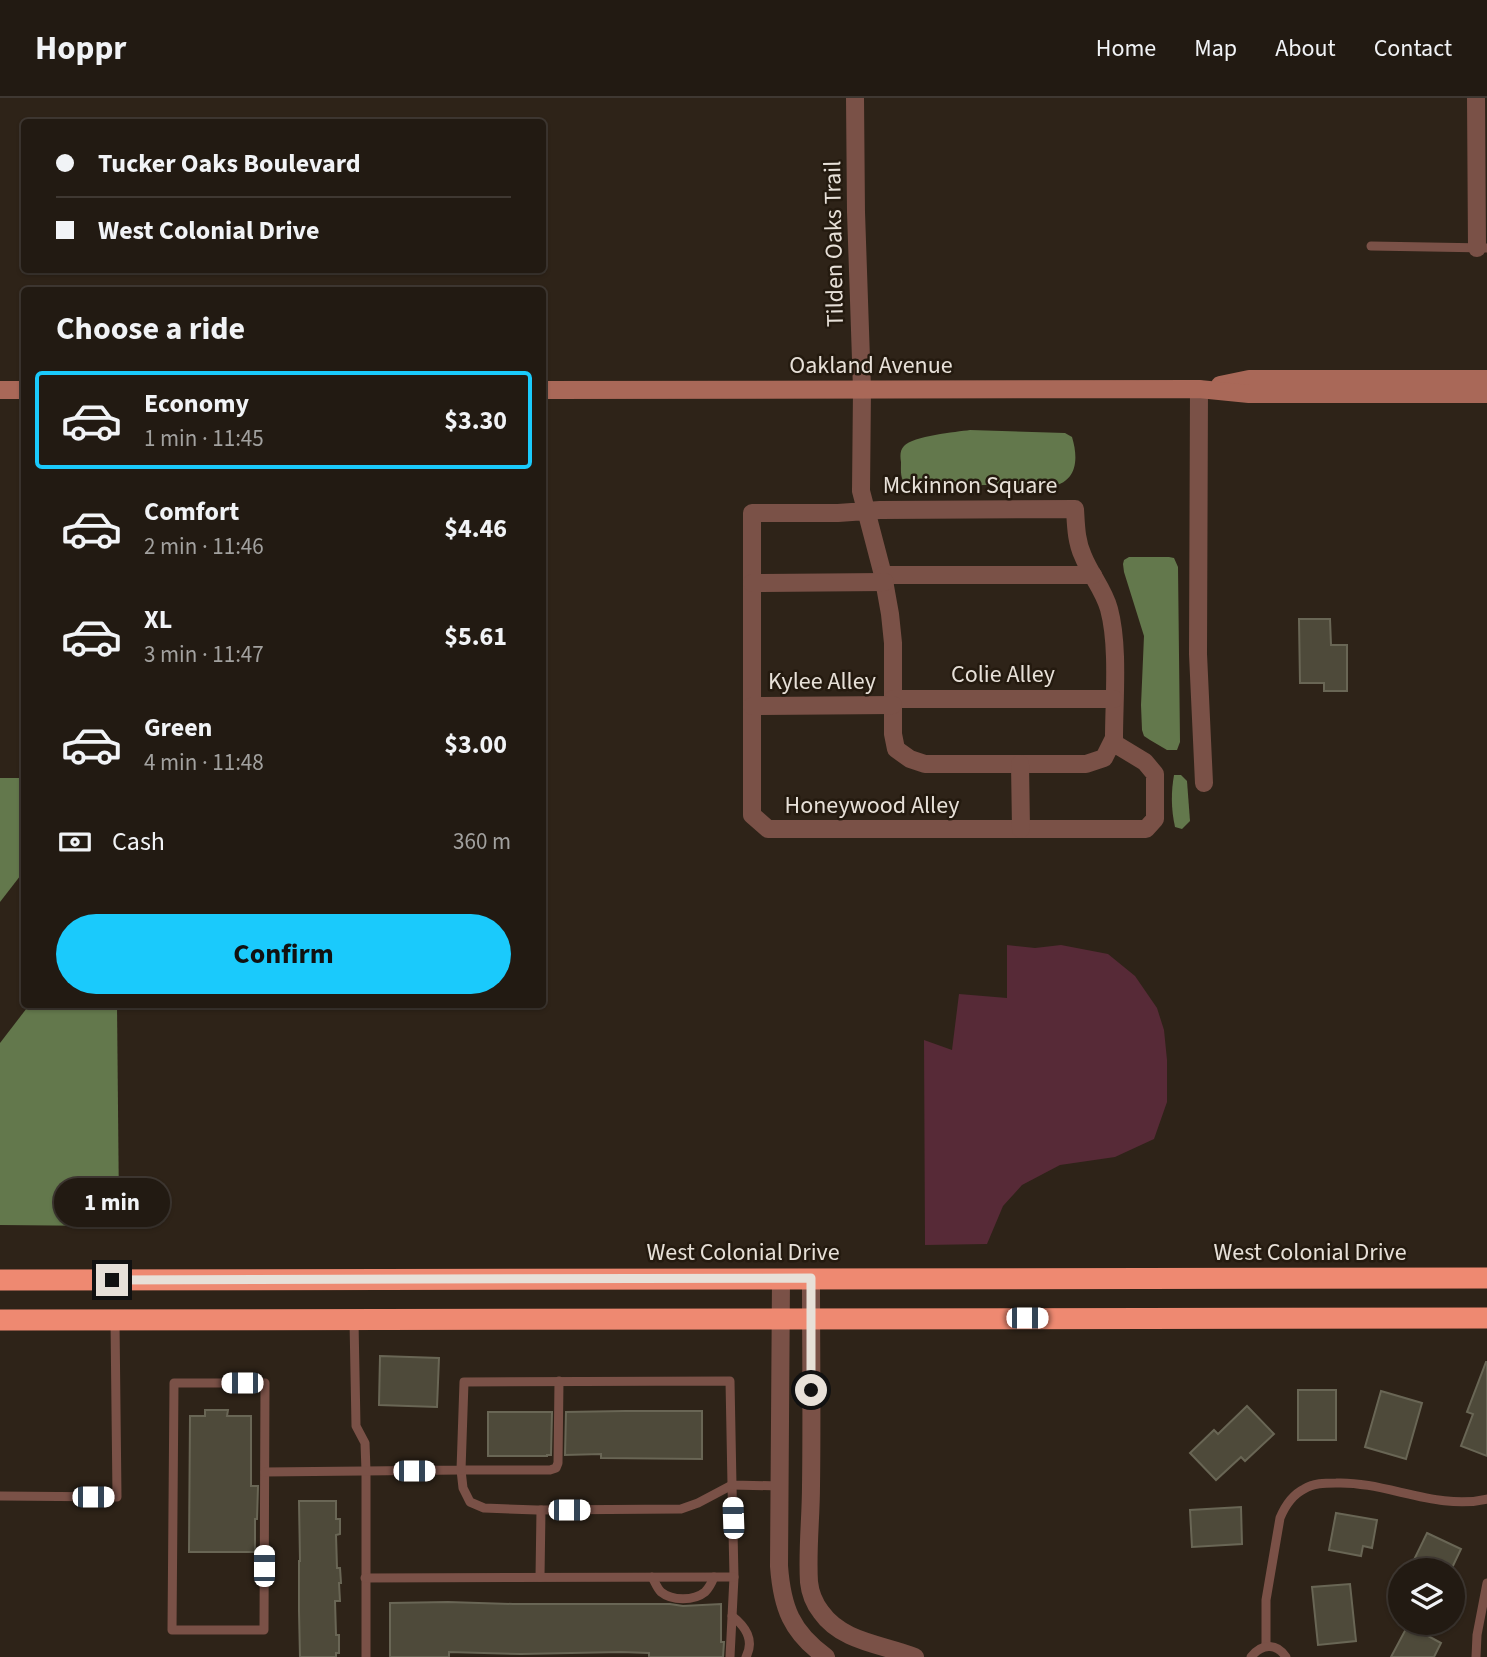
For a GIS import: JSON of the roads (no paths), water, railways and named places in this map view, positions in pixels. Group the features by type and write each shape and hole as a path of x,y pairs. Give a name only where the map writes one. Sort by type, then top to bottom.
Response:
{"highway":[{"name":"West Colonial Drive","path":"0,1280 1487,1278"},
{"path":"0,1320 1487,1318"}],"street":[{"name":"Tilden Oaks Trail","path":"855,98 862,389"},
{"path":"1476,98 1482,248"},
{"name":"Oakland Avenue","path":"1199,389 1249,379 1487,379"},
{"name":"Mckinnon Square","path":"862,389 862,491 884,579 892,643 892,734 897,749 910,759 925,764 1086,764 1104,758 1114,738 1114,643 1109,609 1083,558 1077,540 1075,509 867,510"},
{"name":"Oakland Avenue","path":"546,390 1199,389 1249,394 1487,394"},
{"path":"1199,389 1198,653 1204,783"},
{"path":"0,390 21,390"},
{"name":"Honeywood Alley","path":"867,510 838,513 752,513 752,815 768,830 1146,829 1155,820 1155,774 1145,762 1112,742"},
{"path":"752,583 1093,575"},
{"name":"Colie Alley","path":"892,702 1114,699"},
{"name":"Kylee Alley","path":"752,706 892,702"},
{"path":"1020,764 1021,829"},
{"path":"781,1278 780,1590 790,1619 801,1636 826,1657"},
{"path":"811,1278 809,1584 813,1599 820,1611 839,1630 915,1657"},
{"path":"781,1486 811,1487"}],"lane":[{"path":"1371,246 1482,248"},
{"path":"354,1319 356,1426 365,1443 366,1471 366,1657"},
{"path":"0,1496 117,1497 115,1320"},
{"path":"265,1472 550,1470 556,1468 558,1463 559,1381"},
{"path":"730,1657 734,1577 732,1485 730,1381 464,1382 461,1470 463,1488 470,1502 484,1508 681,1509 732,1485 781,1486"},
{"path":"174,1383 265,1383 265,1472 264,1630 172,1630 174,1383"},
{"path":"1266,1646 1266,1600 1280,1518 1292,1498 1303,1489 1312,1485 1347,1482 1440,1500 1487,1499"},
{"path":"540,1577 541,1510"},
{"path":"652,1577 659,1591 675,1598 688,1598 705,1591 714,1577"},
{"path":"365,1578 734,1577"},
{"path":"1476,1657 1477,1635 1487,1583"},
{"path":"732,1616 745,1626 749,1639 749,1652 746,1657"},
{"path":"1251,1657 1258,1649 1266,1646 1275,1647 1286,1657"}]}
